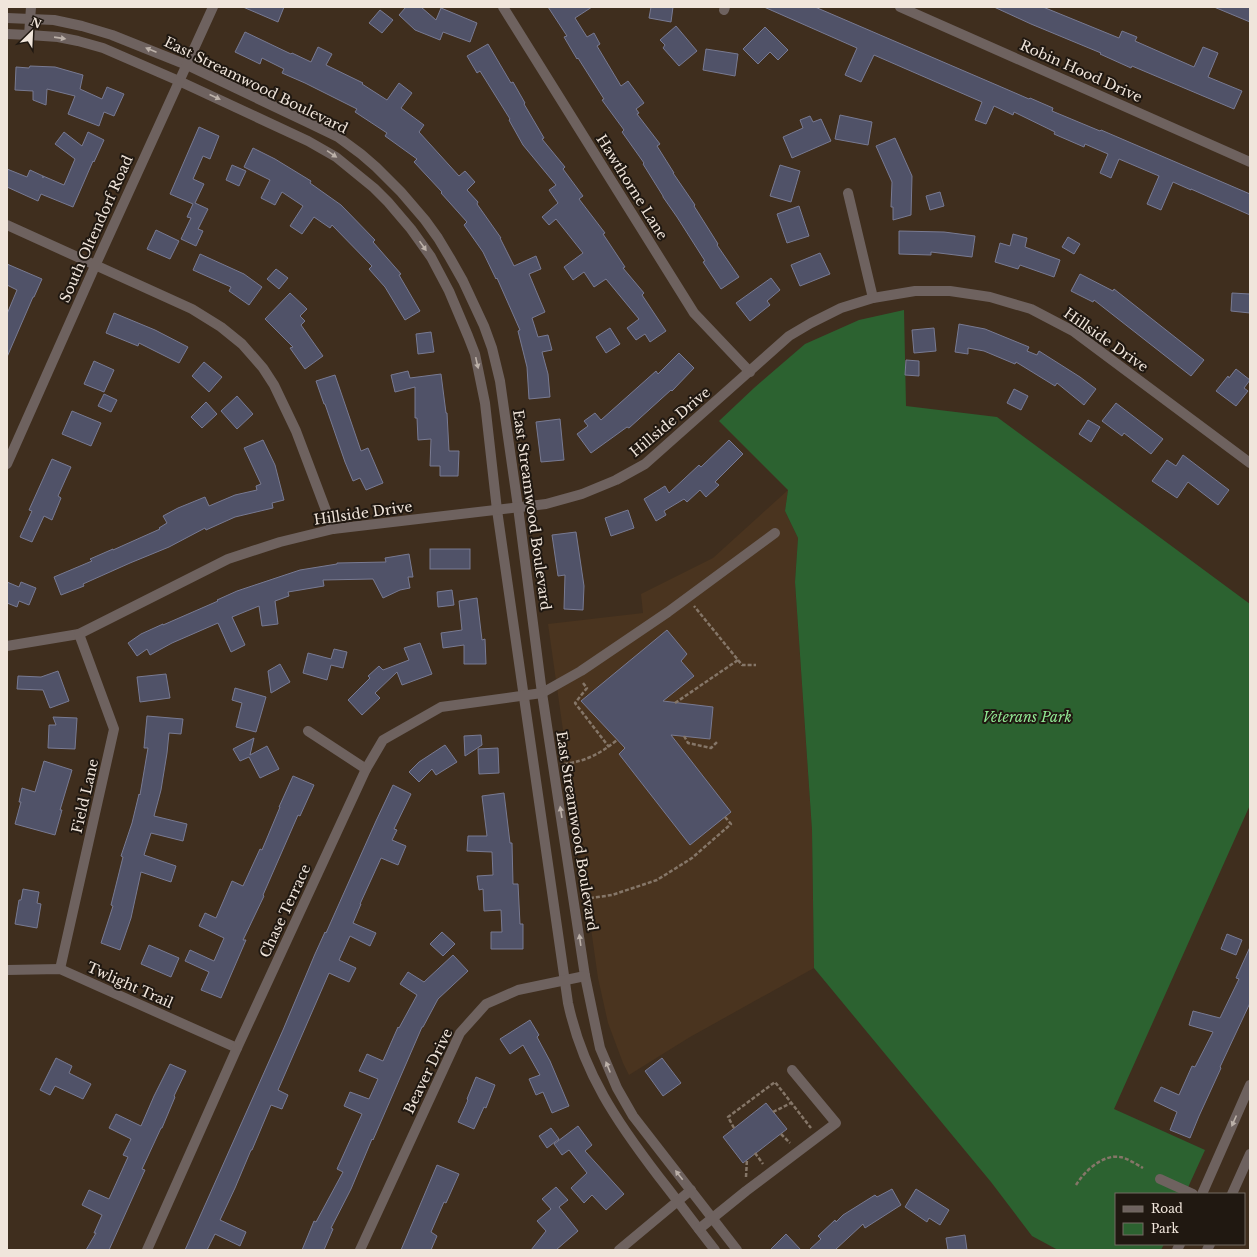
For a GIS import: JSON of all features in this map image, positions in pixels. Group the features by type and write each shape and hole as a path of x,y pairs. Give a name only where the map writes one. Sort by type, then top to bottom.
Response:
{"street":[{"path":"29,35 31,7"},
{"name":"South Oltendorf Road","path":"7,464 10,452 213,7"},
{"name":"Hawthorne Lane","path":"503,7 694,312 750,372"},
{"name":"Robin Hood Drive","path":"900,7 1250,162"},
{"name":"East Streamwood Boulevard","path":"7,18 54,20 98,30 132,42 187,65 338,137 361,154 388,178 412,204 438,238 463,280 484,326 492,348 500,381 542,693 585,976 600,1048 617,1088 633,1116 737,1250"},
{"name":"East Streamwood Boulevard","path":"7,34 58,37 103,48 179,81 324,149 347,165 374,188 411,229 431,257 459,313 475,354 486,403 497,510 565,980 571,1015 579,1044 600,1090 628,1136 715,1250"},
{"path":"848,192 873,298"},
{"path":"7,225 192,309 221,327 242,344 263,368 274,385 296,431 333,529"},
{"name":"Hillside Drive","path":"7,646 79,634 228,559 280,542 333,529 546,504 582,494 616,480 645,464 789,336 800,329 841,308 873,298 915,290 950,291 990,297 1030,309 1073,331 1250,463"},
{"name":"Chase Terrace","path":"147,1250 237,1048 366,769 383,740 441,707 542,693 594,663 687,598 775,533"},
{"name":"Field Lane","path":"60,969 114,729 79,634"},
{"path":"308,731 366,769"},
{"name":"Twlight Trail","path":"7,970 60,969 237,1048"},
{"name":"Beaver Drive","path":"360,1250 460,1033 486,1004 518,990 585,976"},
{"path":"699,1229 746,1191 836,1123 792,1070"},
{"path":"1202,1193 1250,1085"},
{"path":"1232,1193 1250,1154"},
{"path":"1160,1179 1191,1193"},
{"path":"619,1250 691,1190"}],"path":[{"path":"687,598 742,665 756,665"},
{"path":"675,703 738,660"},
{"path":"574,675 587,688 575,703 609,747"},
{"path":"684,736 688,743 712,748 718,740"},
{"path":"554,766 578,762 603,751 617,740"},
{"path":"574,900 612,896 657,880 692,858 722,833 731,824 725,817"},
{"path":"734,1128 728,1117 775,1082 814,1132"},
{"path":"773,1112 791,1103"},
{"path":"781,1134 794,1147"},
{"path":"1076,1185 1084,1173 1095,1164 1109,1157 1120,1157 1143,1168"}],"shaded area":[{"path":"788,490 785,511 798,538 795,582 812,830 814,968 690,1037 629,1075 608,1023 598,978 548,624 643,613 641,594 713,558"}],"green space":[{"name":"Veterans Park","path":"904,310 906,406 997,417 1250,604 1250,805 1114,1109 1205,1150 1185,1193 1115,1193 1115,1245 1164,1245 1161,1250 1058,1250 1032,1236 991,1182 814,968 812,830 795,582 798,538 785,511 788,490 719,421 754,388 805,344 859,320"}],"building":[{"path":"243,7 284,7 278,22"},
{"path":"406,7 421,7 436,20 441,8 477,23 470,42 443,32 440,40 415,30 399,15"},
{"path":"548,7 592,7 575,18 587,37 594,33 600,44 597,46 621,86 628,81 644,103 636,109 639,113 637,114 660,144 657,146 673,173 695,205 694,206 718,244 717,245 739,277 721,289 703,262 705,261 663,197 643,164 644,163 622,132 624,130 602,100 604,99 578,58 577,59 564,37 567,36"},
{"path":"651,7 673,7 671,22 649,18"},
{"path":"764,7 815,7 1029,99 1030,98 1053,108 1052,111 1100,131 1101,130 1250,194 1250,215 1173,182 1161,210 1147,204 1159,176 1119,159 1111,178 1100,173 1108,154 1085,144 1084,147 1054,134 1055,132 1014,112 1013,115 994,106 986,124 975,120 982,102 874,55 861,82 845,75 857,48"},
{"path":"994,7 1043,7 1119,38 1122,31 1137,37 1135,41 1194,67 1203,47 1218,53 1208,77 1242,91 1234,109 1132,66 1131,68 1100,54 1101,53"},
{"path":"1214,7 1250,7 1250,22"},
{"path":"380,10 393,20 382,33 369,23"},
{"path":"676,26 697,51 679,66 663,48 665,45 660,40"},
{"path":"765,27 788,50 778,60 770,52 758,64 743,49"},
{"path":"245,32 311,62 318,47 332,54 326,65 363,83 362,84 387,100 399,83 412,93 401,108 424,125 419,132 459,176 465,171 475,182 467,190 478,202 477,204 501,238 514,266 536,256 541,269 529,274 545,312 532,318 538,337 548,335 552,350 542,352 548,374 550,397 529,399 527,367 518,331 520,330 497,278 496,279 483,252 464,225 467,222 414,162 417,159 385,136 387,133 355,112 357,109 282,73 284,69 262,58 260,64 235,52"},
{"path":"488,44 511,83 513,82 525,103 524,104 544,138 542,139 565,167 563,169 583,196 579,199 605,233 603,234 625,267 623,268 644,293 642,295 666,331 650,342 645,334 636,340 627,328 639,319 606,279 594,287 584,272 573,280 564,267 583,253 556,219 549,225 542,217 558,203 549,190 556,185 523,145 509,120 510,119 480,71 477,73 467,56"},
{"path":"706,49 738,54 735,76 703,70"},
{"path":"30,66 55,67 83,75 80,89 102,99 107,87 124,94 114,116 104,112 99,126 68,114 75,96 47,89 46,105 33,100 33,91 15,90 16,67 29,68"},
{"path":"840,115 872,122 868,145 835,139"},
{"path":"810,116 813,122 821,119 831,141 792,158 783,137 803,128 800,120"},
{"path":"199,127 219,136 210,159 203,156 193,179 204,184 195,203 208,209 198,229 203,231 196,246 181,239 191,218 187,217 193,204 170,194"},
{"path":"64,132 82,146 88,132 104,140 73,207 41,194 38,201 7,187 7,169 27,177 30,170 64,185 75,159 55,144"},
{"path":"895,138 912,176 911,215 893,220 893,207 891,207 892,182 876,146"},
{"path":"253,148 275,159 311,181 310,183 341,205 375,240 373,242 401,274 399,275 420,311 405,320 385,287 369,269 372,266 332,225 330,228 314,217 302,234 290,226 303,206 282,192 275,205 261,198 270,180 244,167"},
{"path":"232,165 246,171 239,186 226,180"},
{"path":"780,165 800,171 791,202 770,196"},
{"path":"940,192 944,206 930,210 926,196"},
{"path":"799,206 809,236 787,243 777,214"},
{"path":"156,230 179,241 170,259 147,249"},
{"path":"899,231 944,232 975,236 972,257 931,252 931,255 899,254"},
{"path":"1013,234 1027,238 1025,247 1060,260 1054,277 1020,265 1018,269 995,262 1000,243 1010,246"},
{"path":"1068,237 1080,244 1074,254 1062,247"},
{"path":"820,253 830,274 800,286 791,265"},
{"path":"200,254 244,274 262,287 249,305 229,291 231,287 193,270"},
{"path":"7,264 42,279 7,357 7,314 17,290 7,285"},
{"path":"276,269 288,278 279,289 267,279"},
{"path":"1080,274 1113,291 1114,289 1204,360 1191,376 1094,300 1093,302 1071,291"},
{"path":"771,278 780,290 767,301 770,305 750,321 736,303"},
{"path":"290,293 307,309 300,316 305,321 301,325 323,356 305,369 290,348 293,347 265,319"},
{"path":"1232,293 1250,294 1250,313 1231,311"},
{"path":"114,313 155,330 188,347 179,363 139,343 138,346 106,333"},
{"path":"959,324 985,329 1029,347 1027,351 1037,355 1039,351 1096,389 1084,405 1057,383 1055,386 1016,362 1015,364 984,351 968,348 968,354 955,352"},
{"path":"610,328 620,344 606,353 596,337"},
{"path":"934,328 936,351 914,353 912,330"},
{"path":"431,332 434,352 418,354 416,334"},
{"path":"679,353 694,368 672,391 671,390 629,428 627,427 591,453 577,434 588,426 584,421 595,413 601,420 656,371 658,374"},
{"path":"906,360 919,361 919,376 905,375"},
{"path":"94,361 114,370 104,392 84,384"},
{"path":"204,362 222,377 209,392 192,376"},
{"path":"1236,369 1250,380 1244,388 1248,391 1236,406 1216,391 1228,376 1229,378"},
{"path":"408,371 410,378 441,374 447,413 449,451 459,451 458,476 440,476 440,466 430,466 431,439 418,440 417,418 415,418 415,387 395,392 391,375"},
{"path":"335,375 361,451 368,448 383,483 366,490 360,478 353,481 316,381"},
{"path":"1014,389 1028,396 1021,410 1007,403"},
{"path":"104,394 117,400 111,412 98,406"},
{"path":"237,396 253,414 237,429 221,411"},
{"path":"206,402 217,414 202,428 191,417"},
{"path":"1116,403 1163,439 1151,454 1124,433 1122,436 1102,421"},
{"path":"72,411 101,423 91,446 62,434"},
{"path":"560,419 564,460 541,462 536,422"},
{"path":"1088,420 1100,427 1091,442 1079,434"},
{"path":"263,440 275,465 284,500 272,503 273,508 235,517 206,530 205,528 169,547 130,563 83,584 84,586 61,595 54,577 92,561 90,559 160,529 159,528 167,523 163,516 205,497 209,506 235,495 257,490 256,486 261,484 244,448"},
{"path":"729,440 743,454 715,482 719,485 706,497 700,490 687,502 684,499 664,511 666,515 656,521 644,499 665,486 669,493 699,465 701,467"},
{"path":"1183,455 1229,490 1218,505 1188,482 1177,498 1152,481 1167,460 1176,466"},
{"path":"52,459 71,467 58,496 61,498 52,520 44,516 32,542 20,537 32,511 29,510"},
{"path":"628,510 634,528 611,536 605,518"},
{"path":"576,532 584,586 583,610 564,609 565,575 558,576 552,535"},
{"path":"430,549 470,549 470,569 430,569"},
{"path":"409,554 413,577 408,577 410,588 400,590 383,598 373,579 323,580 324,586 288,592 289,596 275,601 278,624 262,626 259,606 232,617 245,645 231,652 218,623 172,643 150,655 147,649 137,656 128,643 141,634 218,601 217,600 237,591 300,570 337,563 386,562 385,558"},
{"path":"7,582 19,587 21,582 36,588 29,605 19,601 17,607 7,603"},
{"path":"452,590 454,605 438,607 437,592"},
{"path":"477,598 482,640 485,639 486,664 464,664 464,645 443,648 441,633 462,630 459,601"},
{"path":"667,630 687,654 681,661 694,676 663,701 713,707 710,739 671,735 731,812 690,845 619,754 625,748 581,701"},
{"path":"420,643 432,674 402,685 397,672 375,693 380,698 362,715 348,700 370,678 368,676 379,666 383,670 409,660 404,648"},
{"path":"334,649 347,652 343,668 331,665 327,680 303,673 308,653 331,659"},
{"path":"280,664 290,682 271,693 268,671"},
{"path":"58,671 69,701 50,708 43,690 17,689 18,676 41,677"},
{"path":"166,674 170,698 140,702 137,677"},
{"path":"235,688 266,697 256,732 236,727 242,703 232,700"},
{"path":"147,716 183,719 181,734 169,733 161,790 154,816 187,824 183,841 151,833 144,855 176,866 171,882 141,872 131,918 120,950 101,943 113,906 111,905 123,857 121,856 132,823 139,794 140,795 148,748 144,748"},
{"path":"53,717 77,718 75,749 48,748 49,725 56,725"},
{"path":"481,735 482,745 465,756 464,736"},
{"path":"254,738 250,755 267,746 279,769 260,778 249,757 240,761 233,749"},
{"path":"445,745 457,762 436,775 432,769 419,782 409,772 419,762"},
{"path":"498,748 499,773 479,774 478,749"},
{"path":"44,761 72,770 60,810 62,810 55,835 15,824 21,802 19,802 22,788 35,792"},
{"path":"293,776 314,785 300,816 298,815 263,895 264,896 243,940 246,940 221,998 201,990 209,972 185,961 190,950 214,961 224,938 199,926 205,913 216,918 232,881 243,886 260,849 262,850"},
{"path":"393,785 411,794 394,829 397,830 392,840 406,846 398,865 381,858 353,923 376,933 370,946 350,936 339,960 356,968 349,982 329,973 278,1090 288,1095 282,1109 271,1105 220,1220 246,1232 240,1246 215,1234 207,1250 185,1250 283,1030 315,954"},
{"path":"504,793 510,843 512,843 513,884 518,884 520,924 523,924 523,949 491,949 491,932 502,932 501,910 484,911 483,889 479,890 477,876 493,875 492,852 467,851 468,836 487,836 482,796"},
{"path":"23,889 39,892 37,903 41,904 37,928 15,924 19,900 21,900"},
{"path":"442,932 455,944 443,956 430,944"},
{"path":"1227,934 1242,940 1236,955 1221,949"},
{"path":"149,945 179,958 171,977 141,964"},
{"path":"1250,947 1250,1003 1220,1067 1221,1068 1190,1138 1170,1130 1177,1112 1154,1101 1161,1087 1179,1095 1192,1066 1195,1067 1213,1032 1189,1025 1193,1011 1220,1018 1239,979 1236,978"},
{"path":"453,955 468,971 438,999 422,1027 351,1189 331,1228 333,1229 324,1250 302,1250 314,1221 316,1222 343,1172 337,1169 362,1114 344,1106 350,1092 369,1099 378,1079 359,1071 367,1054 383,1061 398,1027 399,1028 417,995 400,984 408,972 424,982"},
{"path":"530,1020 539,1035 537,1037 550,1061 569,1106 552,1113 543,1092 536,1095 529,1079 540,1075 523,1045 510,1054 500,1039"},
{"path":"56,1058 72,1066 69,1073 91,1084 83,1099 55,1086 50,1095 40,1090"},
{"path":"662,1058 681,1083 663,1096 645,1071"},
{"path":"170,1064 186,1071 174,1096 175,1097 162,1128 142,1169 145,1170 109,1250 86,1250 96,1233 94,1233 102,1215 82,1205 89,1190 109,1199 128,1157 123,1155 131,1139 109,1128 116,1114 141,1126"},
{"path":"476,1077 495,1085 486,1108 484,1107 474,1129 458,1122"},
{"path":"766,1103 787,1129 743,1163 723,1137"},
{"path":"578,1126 592,1145 585,1151 624,1194 606,1210 592,1195 584,1203 571,1188 587,1173 569,1150 562,1155 554,1144"},
{"path":"551,1128 559,1139 547,1148 539,1136"},
{"path":"437,1165 459,1174 446,1203 444,1202 431,1232 437,1236 431,1250 401,1250"},
{"path":"556,1187 568,1200 559,1207 578,1231 556,1250 531,1250 546,1231 537,1221 551,1209 542,1199"},
{"path":"892,1189 901,1205 865,1228 863,1224 835,1250 809,1250 821,1239 818,1236 835,1220 836,1222 843,1215 875,1195 877,1197"},
{"path":"916,1189 949,1210 940,1225 929,1218 927,1222 905,1207"},
{"path":"786,1234 801,1250 770,1250"},
{"path":"965,1235 967,1250 948,1250 946,1238"}]}
